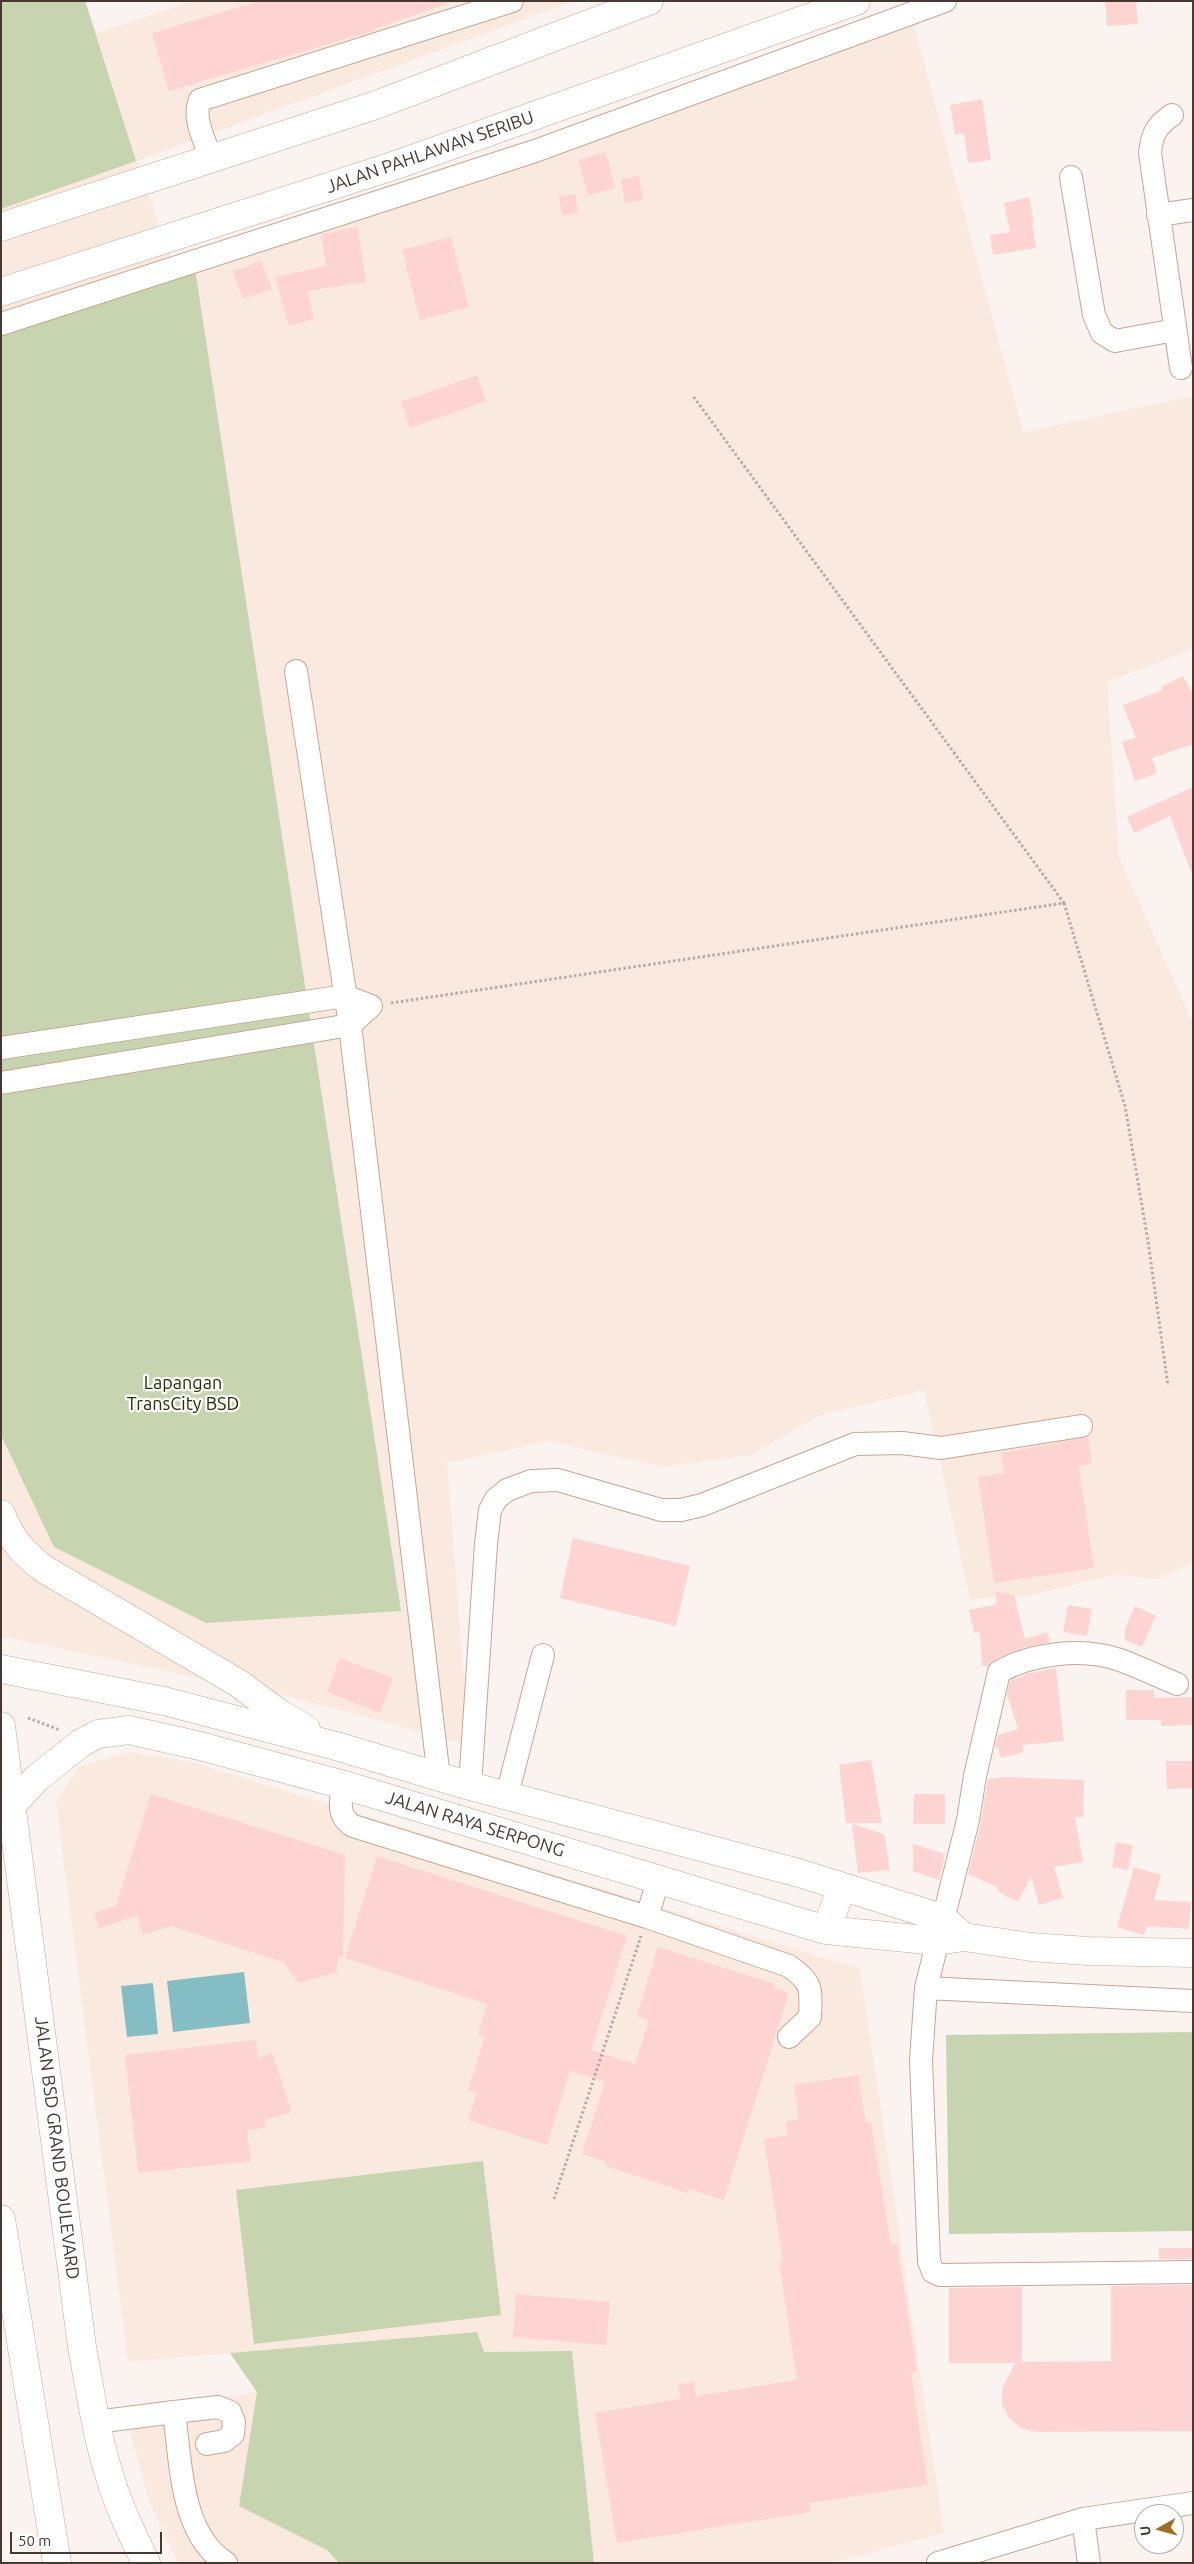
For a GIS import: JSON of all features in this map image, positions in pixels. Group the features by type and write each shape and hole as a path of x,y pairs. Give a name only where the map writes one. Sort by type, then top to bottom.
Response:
{"main road":[{"path":"1,227 149,177 376,105 649,1"},
{"name":"JALAN PAHLAWAN SERIBU","path":"1,292 393,166 856,1"},
{"path":"1,1514 10,1537 24,1553 44,1570 238,1683 280,1714 336,1746"},
{"name":"JALAN RAYA SERPONG","path":"1,1669 164,1701 336,1746 439,1778 799,1873 842,1887 940,1929 964,1937 1031,1947 1193,1953"},
{"name":"JALAN BSD GRAND BOULEVARD","path":"1,1726 10,1807 46,2059 82,2347 96,2422 109,2474 129,2528 146,2563"},
{"name":"JALAN RAYA SERPONG","path":"10,1807 37,1778 81,1743 98,1734 114,1730 144,1732 344,1785 826,1930 940,1929"},
{"path":"826,1930 842,1887"},
{"path":"1,2219 57,2563"}],"street":[{"path":"211,158 198,118 197,108 200,100 512,1"},
{"path":"1,324 535,151 945,1"},
{"path":"1172,115 1159,124 1151,136 1150,153 1181,368"},
{"path":"1071,177 1094,315 1102,333 1115,342 1175,330"},
{"path":"1158,215 1193,210"},
{"path":"296,670 350,1025 439,1778"},
{"path":"1,1048 345,996 371,1006 350,1025 1,1083"},
{"path":"470,1786 486,1544 490,1510 496,1500 507,1490 531,1481 558,1480 661,1510 681,1510 702,1505 856,1444 902,1443 941,1448 1081,1426"},
{"path":"1177,1684 1118,1659 1092,1654 1032,1658 999,1672 975,1776 968,1820 926,1988 921,2060 929,2261 933,2272 940,2275 1193,2272"},
{"path":"507,1795 544,1655"},
{"path":"344,1785 340,1809 347,1822 353,1826 647,1917 789,1966 806,1978 811,1994 810,2017 789,2037"},
{"path":"647,1917 658,1881"},
{"path":"926,1988 1193,2001"},
{"path":"96,2422 218,2407 230,2412 234,2422 233,2434 224,2441 207,2444"},
{"path":"174,2412 190,2517 211,2554 226,2563"},
{"path":"938,2563 1083,2520 1193,2503"},
{"path":"1083,2520 1089,2563"}],"path":[{"path":"692,396 1064,904 1125,1106 1148,1241 1168,1386"},
{"path":"371,1006 1064,904"},
{"path":"28,1718 64,1732"},
{"path":"554,2199 647,1917"}],"shaded area":[{"path":"1,1 86,1 97,33 193,1 574,1 136,161 177,273 911,15 1023,432 1193,396 1193,649 1107,682 1119,857 1193,1023 1193,1563 1159,1579 1114,1575 1027,1596 970,1599 924,1390 821,1415 750,1455 662,1467 549,1441 447,1463 469,1745 298,1699 1,1636"},
{"path":"129,1752 192,1762 860,1969 944,2533 832,2563 594,2563 572,2351 484,2352 476,2332 128,2362 56,1802 79,1767"},
{"path":"258,2392 239,2506 327,2550 339,2563 178,2563 149,2501 124,2409"}],"green space":[{"path":"1,1 85,1 136,161 1,209"},
{"name":"Lapangan TransCity BSD","path":"195,269 401,1611 206,1623 54,1547 1,1435 1,333"},
{"path":"1193,2032 1193,2231 949,2234 946,2035"},
{"path":"483,2161 501,2315 254,2344 236,2190"},
{"path":"477,2332 484,2352 572,2351 594,2563 339,2563 327,2550 239,2506 257,2392 230,2353"}],"water":[{"path":"244,1972 250,2023 173,2032 167,1981"},
{"path":"153,1983 158,2034 127,2037 121,1986"}],"building":[{"path":"260,1 447,1 447,4 373,29 373,31 169,91 152,33"},
{"path":"1105,1 1136,1 1138,24 1107,26"},
{"path":"982,99 991,160 968,163 964,133 955,135 950,105"},
{"path":"606,152 615,188 588,195 578,160"},
{"path":"639,176 643,200 625,203 621,179"},
{"path":"575,194 578,213 562,215 559,196"},
{"path":"1029,197 1036,248 993,255 990,235 1010,232 1004,203"},
{"path":"358,227 366,282 307,291 314,319 289,326 275,277 326,266 321,234"},
{"path":"451,237 469,307 420,320 402,250"},
{"path":"261,261 272,289 243,299 233,271"},
{"path":"477,375 486,401 410,428 401,402"},
{"path":"1183,676 1193,694 1193,744 1152,758 1157,773 1135,781 1122,742 1136,738 1123,705 1163,690 1161,687"},
{"path":"1193,787 1193,871 1191,872 1170,816 1134,833 1127,817"},
{"path":"1088,1437 1092,1464 1079,1466 1094,1568 994,1583 978,1477 1004,1473 1001,1453"},
{"path":"573,1538 690,1566 676,1626 560,1598"},
{"path":"995,1591 1014,1595 1025,1639 1047,1632 1050,1642 1022,1648 993,1660 988,1666 982,1666 980,1632 974,1633 969,1610 997,1604"},
{"path":"1068,1605 1092,1609 1087,1636 1063,1632"},
{"path":"1135,1606 1156,1616 1142,1647 1125,1640 1125,1629"},
{"path":"340,1658 393,1678 380,1713 327,1692"},
{"path":"1056,1668 1064,1741 1022,1745 1024,1752 1001,1758 998,1748 995,1748 998,1735 1018,1729 1007,1694 1010,1681 1030,1673"},
{"path":"1126,1690 1154,1690 1154,1698 1193,1697 1193,1725 1161,1726 1161,1720 1126,1720"},
{"path":"871,1760 882,1823 846,1823 839,1765"},
{"path":"1166,1761 1193,1761 1193,1788 1167,1789"},
{"path":"1004,1777 1084,1780 1083,1817 1075,1817 1083,1862 1054,1867 1063,1898 1039,1905 1031,1877 1018,1902 997,1891 999,1888 968,1874 981,1823 988,1779"},
{"path":"151,1794 345,1855 343,1957 338,1956 337,1972 299,1983 283,1962 171,1926 143,1935 137,1916 99,1928 94,1913 116,1906"},
{"path":"914,1794 945,1794 945,1824 913,1824"},
{"path":"852,1824 884,1834 890,1870 858,1873"},
{"path":"1116,1842 1133,1845 1128,1870 1112,1867"},
{"path":"913,1844 945,1854 939,1880 913,1871"},
{"path":"377,1856 627,1936 591,2050 635,2064 649,2020 637,2016 658,1947 775,1984 773,1988 789,1993 724,2200 689,2189 688,2193 606,2166 607,2162 582,2154 605,2082 570,2071 547,2145 468,2120 477,2092 468,2090 485,2037 478,2034 487,2004 345,1958"},
{"path":"1134,1867 1161,1875 1154,1900 1191,1902 1189,1929 1147,1926 1144,1935 1117,1927"},
{"path":"256,2040 258,2058 272,2053 292,2112 265,2120 266,2128 247,2130 251,2161 138,2173 125,2055"},
{"path":"858,2075 866,2123 871,2122 891,2245 897,2244 917,2372 911,2373 928,2485 809,2503 811,2512 617,2543 595,2413 681,2399 678,2384 694,2382 696,2396 797,2380 779,2262 783,2262 764,2139 788,2135 786,2122 799,2119 794,2085"},
{"path":"1159,2248 1193,2248 1193,2259 1159,2259"},
{"path":"1193,2285 1193,2431 1035,2432 1021,2428 1009,2418 1002,2404 1002,2389 1015,2363 949,2363 949,2288 1022,2287 1022,2362 1111,2361 1111,2286"},
{"path":"516,2294 610,2302 606,2345 513,2337"}]}
